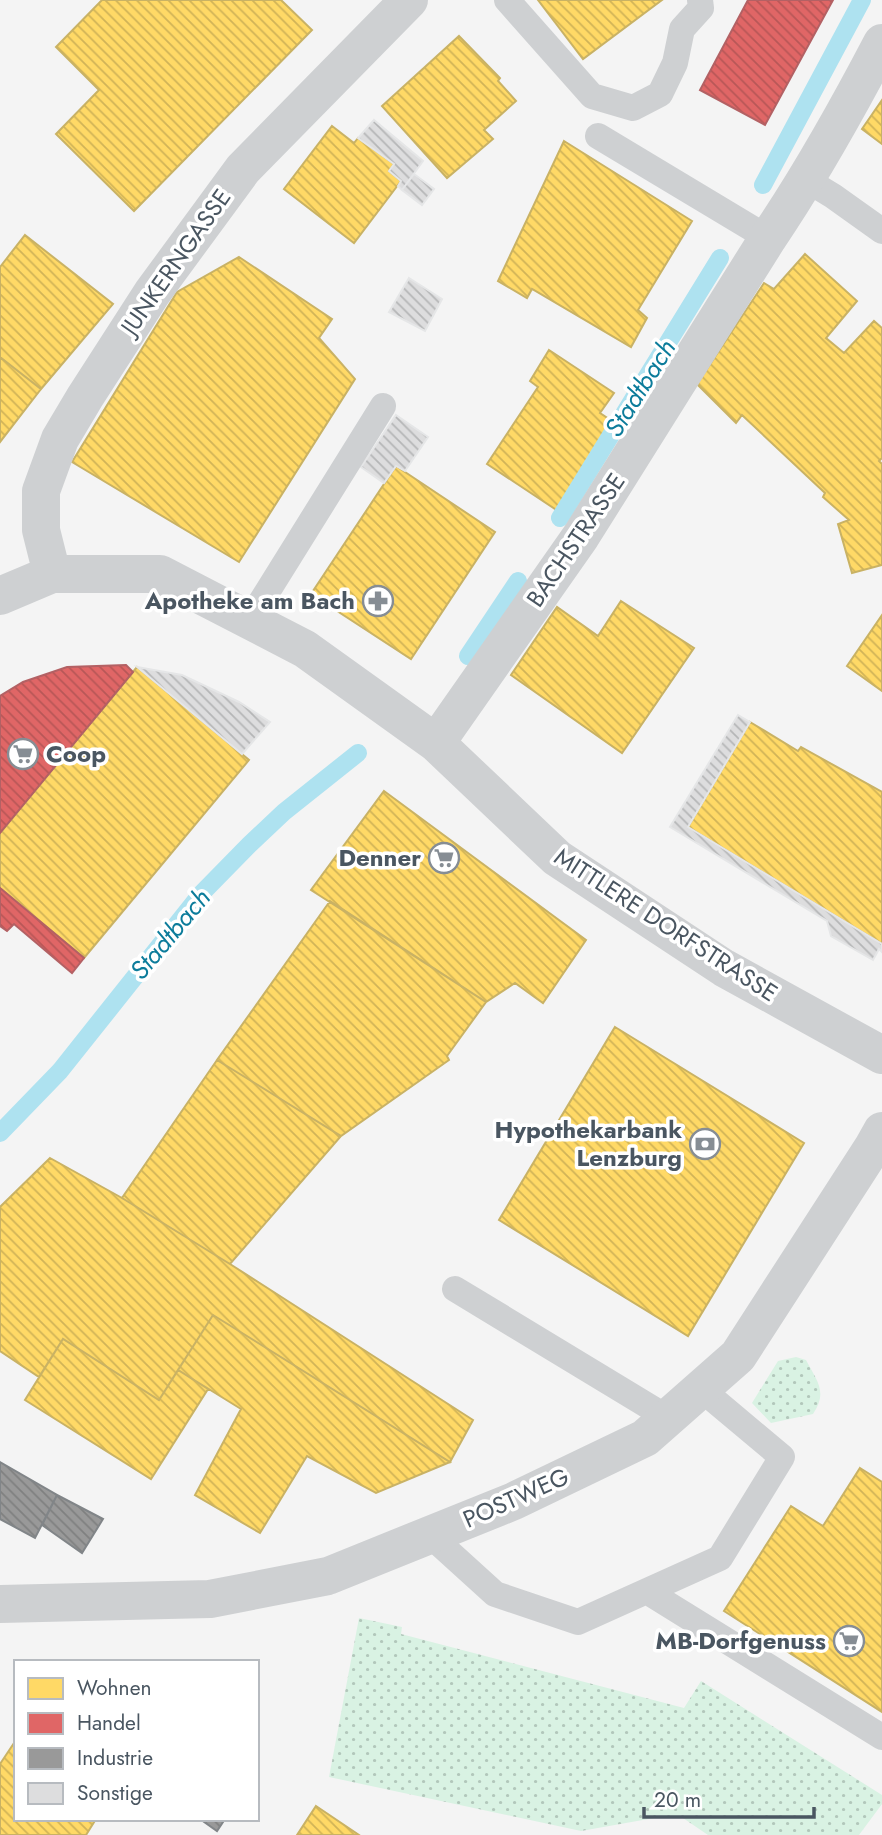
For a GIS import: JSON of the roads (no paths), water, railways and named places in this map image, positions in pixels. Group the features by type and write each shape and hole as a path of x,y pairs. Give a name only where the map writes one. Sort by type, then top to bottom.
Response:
{"street":[{"name":"JUNKERNGASSE","path":"52,574 41,530 41,491 60,439 91,387 152,293 243,169 409,0"},
{"name":"BACHSTRASSE","path":"436,743 581,536 805,179 882,43"},
{"path":"0,596 52,574"},
{"name":"MITTLERE DORFSTRASSE","path":"52,574 160,574 305,649 436,743 557,858 724,968 882,1055"},
{"name":"POSTWEG","path":"0,1604 209,1599 328,1576 514,1501 645,1438 738,1356 882,1131"}],"lane":[{"path":"508,0 592,96 633,108 660,94 675,63 682,29 701,8 700,0"},
{"path":"598,136 768,238"},
{"path":"805,179 882,231"},
{"path":"249,621 383,406"},
{"path":"455,1289 668,1418"},
{"path":"430,1535 495,1594 578,1622 720,1558 782,1457 701,1389"},
{"path":"648,1592 882,1737"}],"waterway":[{"name":"Stadtbach","path":"763,185 862,0"},
{"name":"Stadtbach","path":"560,518 720,258"},
{"name":"Stadtbach","path":"468,656 518,581"},
{"name":"Stadtbach","path":"0,1133 60,1071 200,895 284,812 358,753"}],"place":[{"name":"Apotheke am Bach","path":"378,601"},
{"name":"Coop","path":"23,754"},
{"name":"Denner","path":"444,858"},
{"name":"Hypothekarbank Lenzburg","path":"705,1144"},
{"name":"MB-Dorfgenuss","path":"849,1641"}]}
